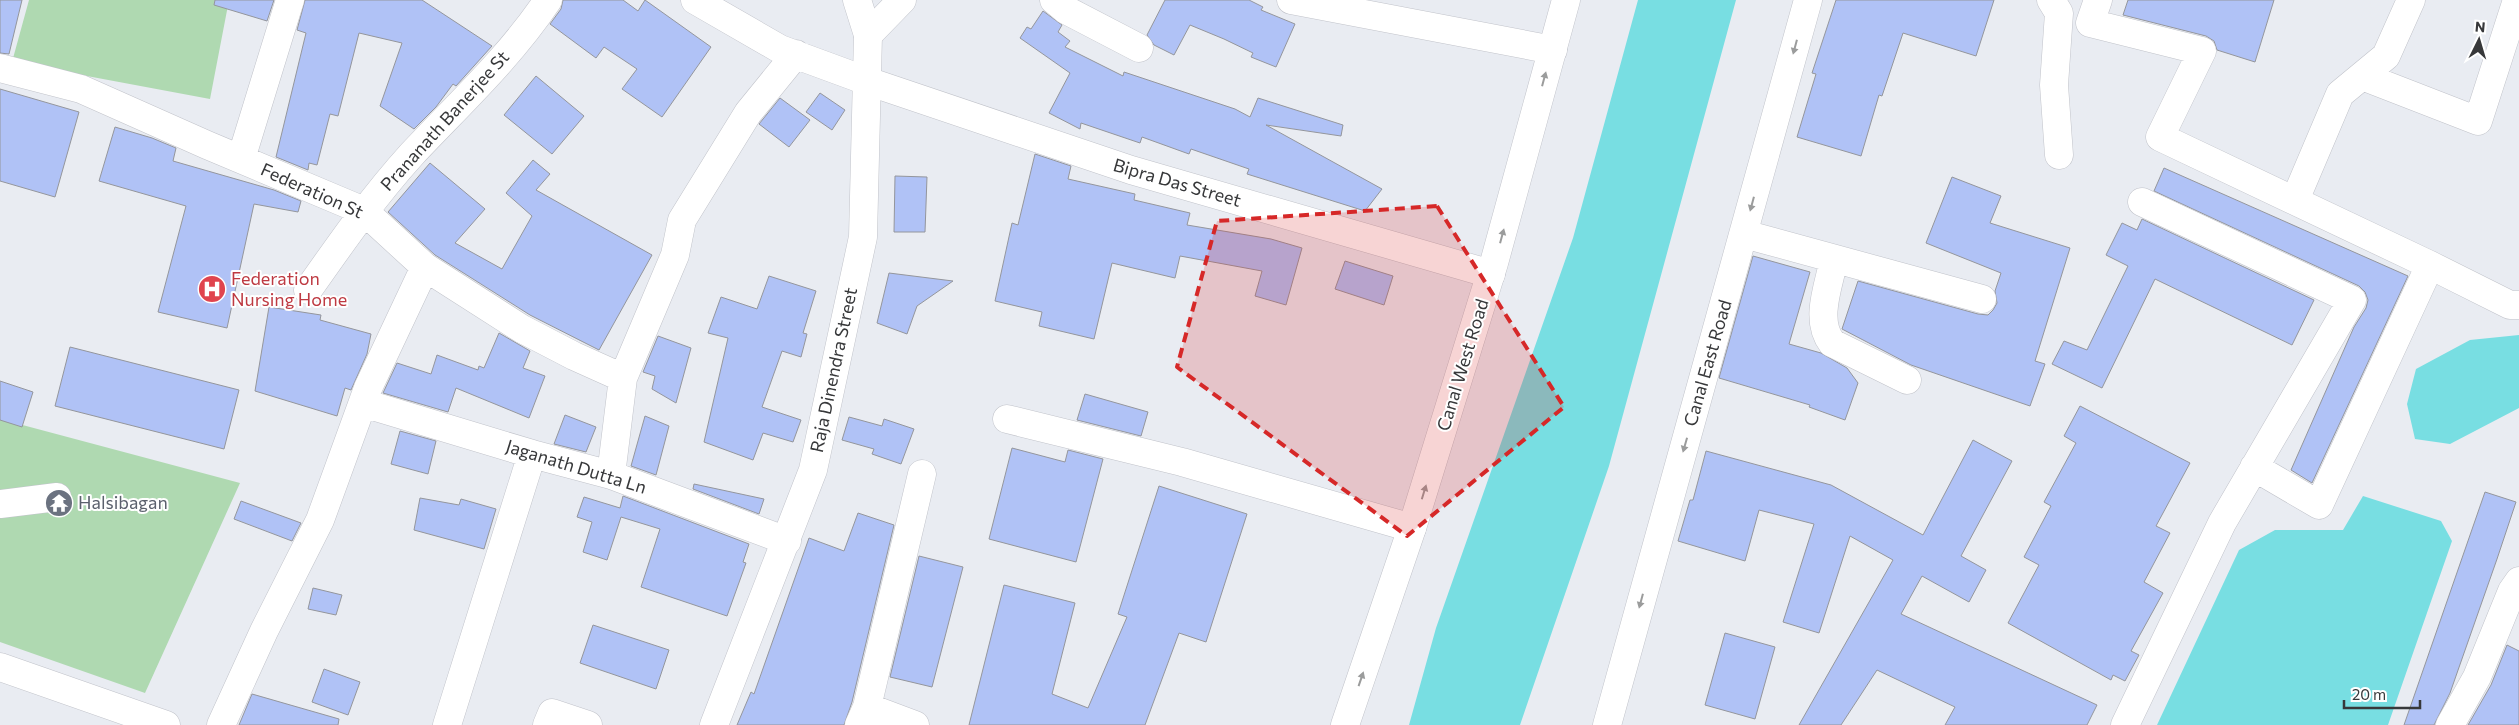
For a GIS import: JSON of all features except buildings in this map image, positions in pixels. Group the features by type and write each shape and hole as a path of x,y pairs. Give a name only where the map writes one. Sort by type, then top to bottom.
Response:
{"main road":[{"path":"241,159 290,0"},
{"name":"Prananath Banerjee St","path":"308,290 364,211 411,156 526,33 548,0"},
{"name":"Bipra Das Street","path":"695,0 780,49 867,81 1131,170 1491,274"},
{"name":"Raja Dinendra Street","path":"714,725 813,470 863,237 868,35 857,0"},
{"path":"868,35 902,0"},
{"path":"1054,0 1066,10 1139,48"},
{"path":"1291,0 1552,50"},
{"name":"Canal West Road","path":"1345,725 1412,528 1491,274 1566,0"},
{"name":"Canal East Road","path":"1607,725 1808,0"},
{"path":"2051,0 2059,13 2054,85 2058,155"},
{"path":"2098,0 2090,23 2202,50 2160,137 2514,305"},
{"path":"2295,200 2340,94 2386,56 2411,0"},
{"path":"2362,76 2478,121 2517,0"},
{"path":"611,475 623,378 674,255 682,220 748,113 796,54"},
{"name":"Federation St","path":"0,68 81,89 364,211 425,267 522,329 574,356 623,378"},
{"path":"2125,725 2222,524 2352,300 2142,202"},
{"path":"1744,234 1982,299"},
{"path":"1834,259 1822,318 1824,334 1832,342 1907,380"},
{"path":"2254,467 2319,506 2430,265"},
{"path":"221,725 264,631 320,520 363,403 425,267"},
{"name":"Jaganath Dutta Ln","path":"363,403 532,454 611,475 787,541"},
{"path":"1007,419 1182,462 1412,528"},
{"path":"447,725 532,454"},
{"path":"916,725 863,716 922,474"},
{"path":"0,504 56,497"},
{"path":"2450,725 2477,677 2512,591 2519,581"},
{"path":"0,667 166,725"},
{"path":"547,725 552,713 588,725"}],"highlighted area":[{"path":"1437,206 1564,407 1407,536 1177,367 1217,221"}],"green space":[{"path":"29,0 229,0 210,99 12,62"},
{"path":"0,419 240,483 145,693 0,642"}],"water":[{"path":"1638,0 1736,0 1609,466 1520,725 1409,725 1436,628 1573,238"},
{"path":"2519,335 2519,408 2450,444 2415,439 2407,404 2416,369 2470,340"},
{"path":"2363,496 2441,521 2452,541 2388,725 2157,725 2239,550 2275,530 2343,530"}],"place":[{"name":"Federation Nursing Home","path":"212,289"},
{"name":"Halsibagan","path":"59,503"}]}
